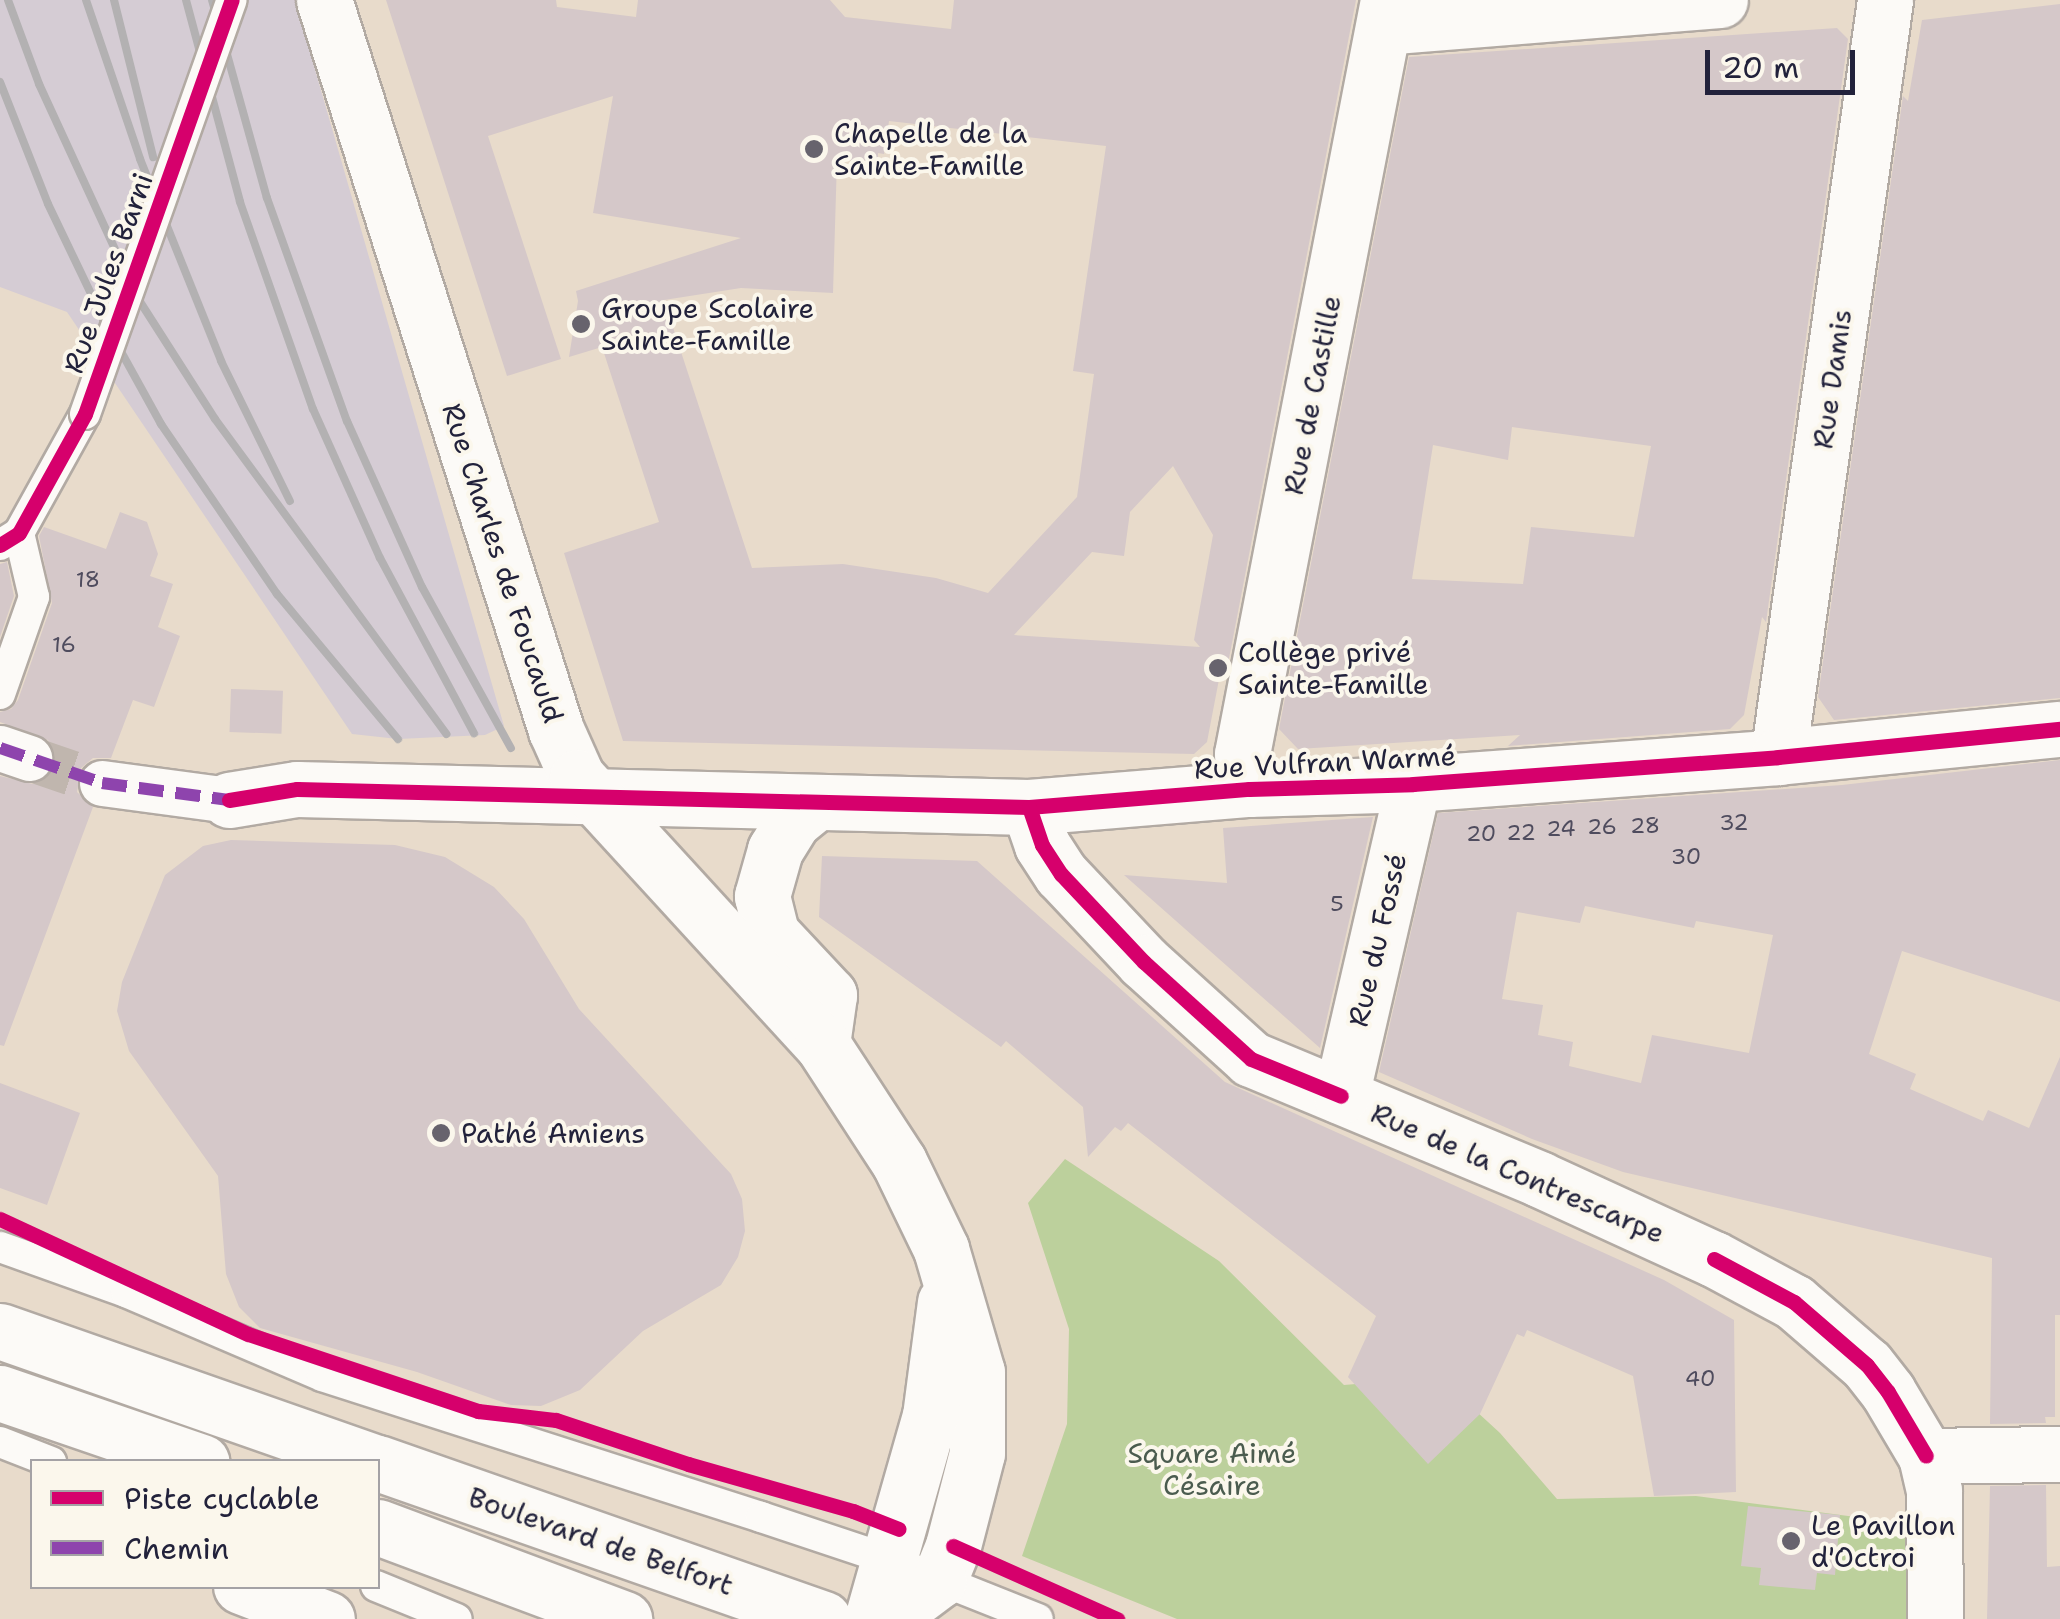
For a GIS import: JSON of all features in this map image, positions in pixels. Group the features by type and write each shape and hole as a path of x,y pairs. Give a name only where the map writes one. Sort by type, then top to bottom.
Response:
{"street":[{"name":"Rue Charles de Foucauld","path":"324,0 556,730 577,778 822,1044 900,1162 942,1249 947,1274 914,1570 872,1619"},
{"path":"1386,13 1720,0"},
{"name":"Rue Damis","path":"1778,757 1885,0"},
{"name":"Rue de Castille","path":"1249,789 1242,754 1386,13"},
{"name":"Rue Vulfran Warmé","path":"230,800 297,789 1029,808 1249,789 1413,784 1778,757 2060,729"},
{"path":"102,783 230,800"},
{"name":"Rue du Fossé","path":"1341,1096 1413,784"},
{"path":"814,804 793,820 775,850 762,896 771,933 829,995 822,1044"},
{"name":"Rue de la Contrescarpe","path":"1029,808 1042,845 1060,874 1144,962 1252,1058 1540,1179 1714,1259 1794,1302 1866,1365 1926,1456"},
{"name":"Boulevard de Belfort","path":"0,1330 367,1459"},
{"path":"0,1393 147,1452 185,1459"},
{"path":"1935,1619 1934,1491 1926,1456 2060,1454"},
{"name":"Boulevard de Belfort","path":"380,1463 824,1619"},
{"path":"380,1528 624,1619"},
{"path":"887,1619 914,1570"},
{"path":"250,1589 327,1619"}],"lane":[{"name":"Rue Jules Barni","path":"0,694 34,597 9,539 84,414 232,0"},
{"path":"0,1247 126,1292 322,1376 914,1570 1038,1619"},
{"path":"0,1442 43,1459"},
{"path":"380,1588 457,1619"}],"shaded area":[{"path":"0,0 295,0 504,726 485,735 398,739 352,734 67,312 0,287"}],"green space":[{"name":"Square Aimé Césaire","path":"1065,1159 1219,1261 1344,1385 1439,1377 1500,1433 1557,1499 1696,1496 1909,1524 1907,1619 1177,1619 1022,1556 1067,1424 1069,1329 1028,1203"}],"building":[{"path":"386,0 556,0 557,7 636,17 638,0 830,0 845,17 951,29 954,0 1356,0 1226,674 1221,669 1207,742 1194,754 623,741 564,553 659,522 602,347 569,357 578,301 576,291 741,238 593,213 613,96 488,136 561,359 507,376","holes":["889,121 1106,146 1073,371 1094,374 1077,497 988,593 936,578 843,564 752,568 664,300 741,288 833,293 837,160 878,162 878,153 884,154","1173,466 1213,535 1194,640 1200,647 1014,635 1092,552 1124,556 1130,512"]},
{"path":"2060,4 2060,698 1834,720 1818,697 1903,96 1908,101 1922,20"},
{"path":"1837,28 1848,39 1766,622 1762,617 1744,715 1730,729 1508,746 1520,735 1298,749 1279,729 1409,57","holes":["1512,427 1651,446 1634,537 1531,527 1523,584 1412,579 1433,445 1508,460"]},
{"path":"120,512 147,522 158,554 150,576 173,584 158,627 180,636 154,707 133,700 111,758 93,758 81,768 77,792 93,807 4,1046 0,1045 0,776 33,784 45,778 54,766 54,752 48,740 0,722 0,712 11,709 18,700 52,603 39,536 44,527 106,549"},
{"path":"7,562 14,596 0,637 0,564"},
{"path":"231,689 283,691 281,734 229,732"},
{"path":"2060,760 2060,1002 1902,951 1869,1054 1916,1074 1910,1089 1983,1121 1988,1110 2029,1128 2060,1057 2060,1315 2055,1315 2055,1417 2045,1417 2046,1423 1990,1424 1992,1258 1623,1172 1532,1139 1379,1072 1438,813 1842,785","holes":["1585,906 1694,928 1696,921 1773,935 1749,1053 1652,1035 1641,1083 1569,1066 1573,1042 1538,1035 1543,1005 1502,999 1517,912 1580,923"]},
{"path":"1373,817 1320,1048 1124,875 1227,883 1223,828"},
{"name":"Pathé Amiens","path":"231,840 395,845 445,857 494,887 524,919 579,1009 731,1174 742,1199 745,1231 738,1257 721,1285 643,1331 580,1390 541,1406 511,1405 417,1372 260,1328 239,1307 226,1274 218,1176 129,1051 117,1011 122,982 165,875 203,846"},
{"path":"822,856 977,861 1225,1082 1664,1280 1734,1320 1736,1492 1654,1496 1633,1376 1527,1330 1524,1337 1517,1334 1480,1414 1428,1464 1348,1377 1376,1316 1128,1123 1121,1131 1115,1127 1088,1157 1083,1107 1006,1041 1001,1047 819,917"},
{"path":"0,1083 80,1113 47,1205 0,1188"},
{"path":"2046,1485 2047,1567 2060,1566 2060,1619 1987,1619 1990,1486"},
{"name":"Le Pavillon d'Octroi","path":"1748,1506 1840,1515 1835,1575 1817,1573 1815,1590 1759,1585 1761,1568 1741,1566"}],"tunnel":[{"path":"29,758 102,783"}],"railway":[{"path":"8,0 39,84 137,297 215,419 446,734"},
{"path":"86,0 140,159 221,361 290,501"},
{"path":"114,0 153,157"},
{"path":"186,0 240,202 313,409 380,558 474,733"},
{"path":"212,0 267,198 347,421 422,587 511,748"},
{"path":"0,82 48,204 103,319 161,424 277,594 398,739"}],"marked path":[{"path":"0,748 102,783 229,800"}],"cycle path":[{"path":"0,545 19,533 85,414 232,0"},
{"path":"229,800 297,789 1029,807 1249,789 1413,784 1778,757 2060,729"},
{"path":"1029,807 1042,845 1061,874 1144,962 1251,1059 1341,1096"},
{"path":"0,1219 248,1334 478,1411 556,1420 688,1464 853,1511 899,1529"},
{"path":"1714,1259 1794,1302 1867,1365 1926,1456"},
{"path":"953,1546 1117,1619"}],"place":[{"name":"Chapelle de la Sainte-Famille","path":"814,149"},
{"name":"Groupe Scolaire Sainte-Famille","path":"581,324"},
{"name":"Collège privé Sainte-Famille","path":"1218,668"},
{"name":"Pathé Amiens","path":"441,1133"},
{"name":"Le Pavillon d'Octroi","path":"1791,1541"}]}
